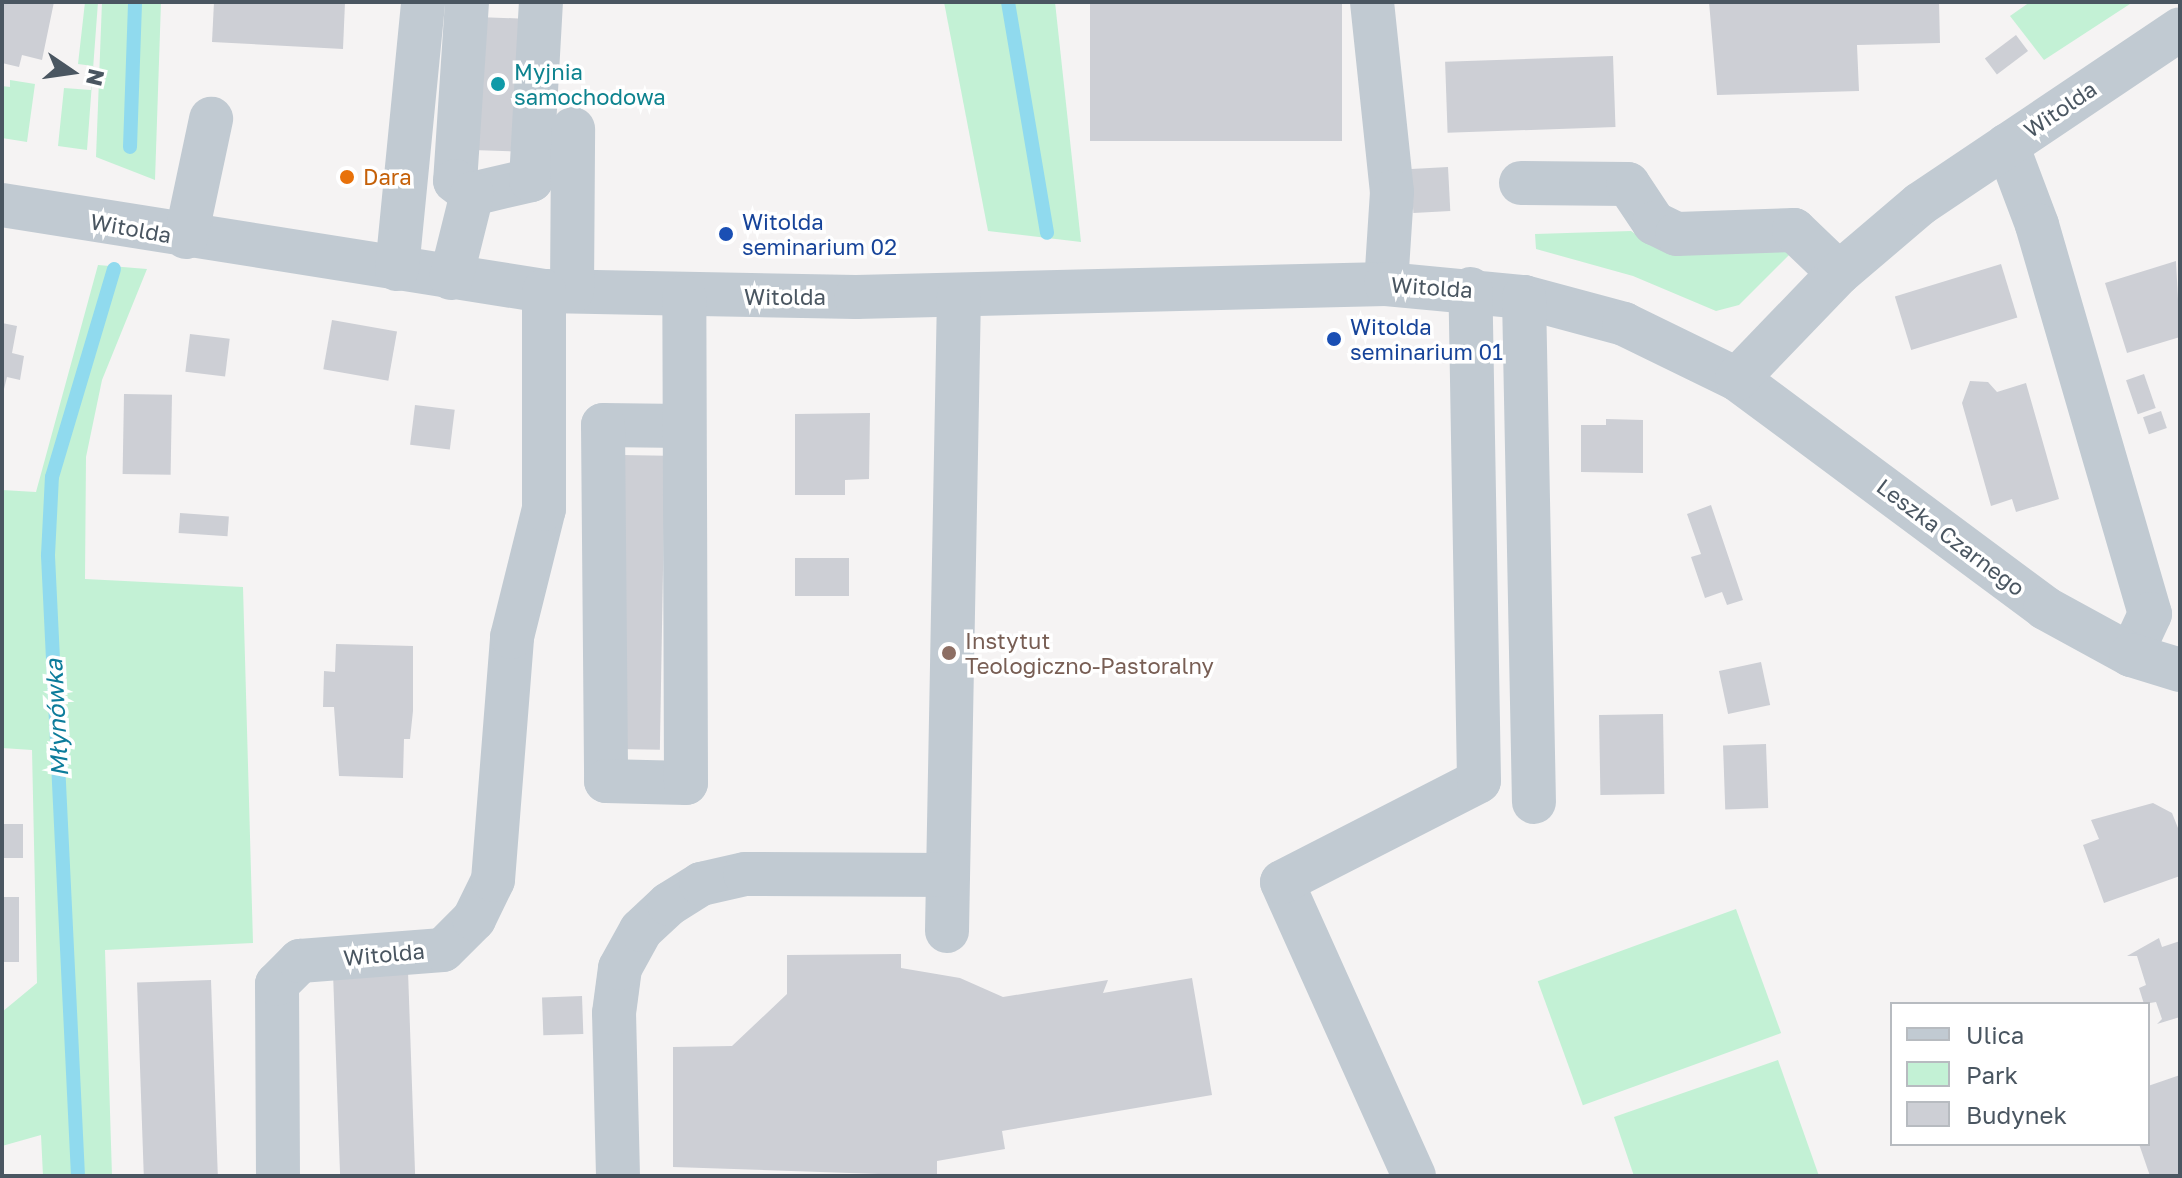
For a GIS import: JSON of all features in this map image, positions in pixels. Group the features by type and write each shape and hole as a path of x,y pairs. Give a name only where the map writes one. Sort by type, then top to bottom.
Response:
{"street":[{"path":"397,269 423,2"},
{"path":"467,2 455,181 472,194"},
{"path":"472,194 531,180 541,2"},
{"path":"1372,2 1392,192 1386,284"},
{"name":"Witolda","path":"2,205 451,278 558,291 684,297 959,295 1386,284 1470,289 1524,297 1624,324 1737,379 1839,273 1920,204 2180,29"},
{"path":"186,237 211,119"},
{"path":"558,291 573,129"},
{"path":"2007,145 2037,225 2150,614 2131,655"},
{"path":"1521,183 1628,184 1654,223 1677,234 1710,224 1794,230 1839,273"},
{"path":"451,278 472,194"},
{"path":"1414,1176 1282,882 1479,781 1470,289"},
{"name":"Witolda","path":"278,1176 277,984 300,961 443,950 474,919 493,880 512,637 544,509 558,291"},
{"path":"947,931 959,295"},
{"path":"683,426 603,425 606,781 686,783 684,297"},
{"path":"1524,297 1534,802"},
{"name":"Leszka Czarnego","path":"1737,379 2045,608 2131,655 2180,670"},
{"path":"618,1176 614,1013 620,968 641,930 669,904 701,884 745,874 948,875"}],"green space":[{"path":"85,2 98,2 87,150 58,146 64,88 91,90 93,66 78,64"},
{"path":"102,2 161,2 155,180 96,157"},
{"path":"944,2 1055,2 1081,242 988,231"},
{"path":"2030,2 2133,2 2044,60 2010,16"},
{"path":"10,80 35,84 27,142 2,138 2,86 10,87"},
{"path":"1631,231 1649,243 1778,248 1790,254 1739,305 1716,311 1633,276 1536,249 1535,234"},
{"path":"98,265 147,269 102,380 86,457 85,579 243,587 253,943 105,950 112,1176 43,1176 41,1135 2,1146 2,1012 37,983 32,750 2,748 2,490 36,492"},
{"path":"1736,909 1781,1033 1583,1105 1538,981"},
{"path":"1778,1060 1819,1176 1634,1176 1614,1117"}],"building":[{"path":"2,2 54,2 42,60 22,55 19,67 2,63"},
{"path":"214,2 345,2 343,49 212,42"},
{"path":"1090,2 1342,2 1342,141 1090,141"},
{"path":"1709,2 1939,2 1940,43 1857,45 1859,91 1717,95"},
{"name":"Myjnia samochodowa","path":"477,17 524,19 519,152 472,150"},
{"path":"2016,35 2028,51 1997,74 1985,58"},
{"path":"1613,56 1615,127 1448,133 1445,62"},
{"path":"1448,167 1450,211 1413,213 1411,169"},
{"path":"2176,261 2180,337 2127,353 2105,283"},
{"path":"2001,264 2017,318 1911,350 1895,296"},
{"path":"332,320 397,331 388,381 323,369"},
{"path":"2,323 17,326 12,353 24,356 20,380 7,377 3,393"},
{"path":"190,334 230,339 225,377 185,372"},
{"path":"2144,374 2156,408 2138,414 2126,380"},
{"path":"1970,381 1988,382 1997,392 2026,383 2059,499 2016,512 2012,499 1991,506 1962,403"},
{"path":"124,394 172,395 171,475 123,474"},
{"path":"415,405 455,410 450,450 410,445"},
{"path":"2161,411 2167,428 2149,434 2143,417"},
{"path":"870,413 869,479 845,480 845,495 795,495 795,414"},
{"path":"1606,419 1643,420 1643,473 1581,472 1581,425 1606,425"},
{"path":"622,455 665,456 660,750 617,749"},
{"path":"1711,505 1743,600 1727,605 1722,592 1705,598 1691,557 1701,554 1687,514"},
{"path":"180,513 229,516 227,536 179,533"},
{"path":"795,558 849,558 849,596 795,596"},
{"path":"336,644 413,646 413,711 410,739 404,739 403,778 339,776 334,707 323,707 324,671 335,672"},
{"path":"1761,662 1770,705 1728,714 1719,671"},
{"path":"1663,714 1664,794 1600,795 1599,715"},
{"path":"1766,744 1768,808 1725,809 1723,746"},
{"path":"2153,803 2172,813 2180,833 2180,876 2104,903 2083,845 2099,839 2091,820"},
{"path":"2,824 23,824 23,858 2,858"},
{"path":"2,897 19,897 19,962 2,962"},
{"path":"2159,938 2162,947 2180,941 2180,1017 2157,1024 2162,1019 2156,1002 2143,1002 2139,988 2146,985 2137,956 2127,956"},
{"path":"901,954 901,968 960,978 1003,997 1108,980 1103,993 1192,978 1212,1095 1002,1131 1005,1149 937,1161 937,1176 673,1167 673,1047 732,1046 787,994 787,955"},
{"path":"408,971 415,1176 340,1176 333,974"},
{"path":"211,980 218,1176 144,1176 137,983"},
{"path":"582,996 583,1034 543,1035 542,997"},
{"path":"2180,1075 2180,1176 2150,1176 2140,1146 2150,1146 2150,1085"}],"waterway":[{"name":"Młynówka","path":"130,147 135,2"},
{"path":"1008,2 1047,233"},
{"name":"Młynówka","path":"78,1176 48,555 52,477 114,269"}],"place":[{"name":"Myjnia samochodowa","path":"498,84"},
{"name":"Dara","path":"347,177"},
{"name":"Witolda seminarium 02","path":"726,234"},
{"name":"Witolda seminarium 01","path":"1334,339"},
{"name":"Instytut Teologiczno-Pastoralny","path":"949,653"}]}
